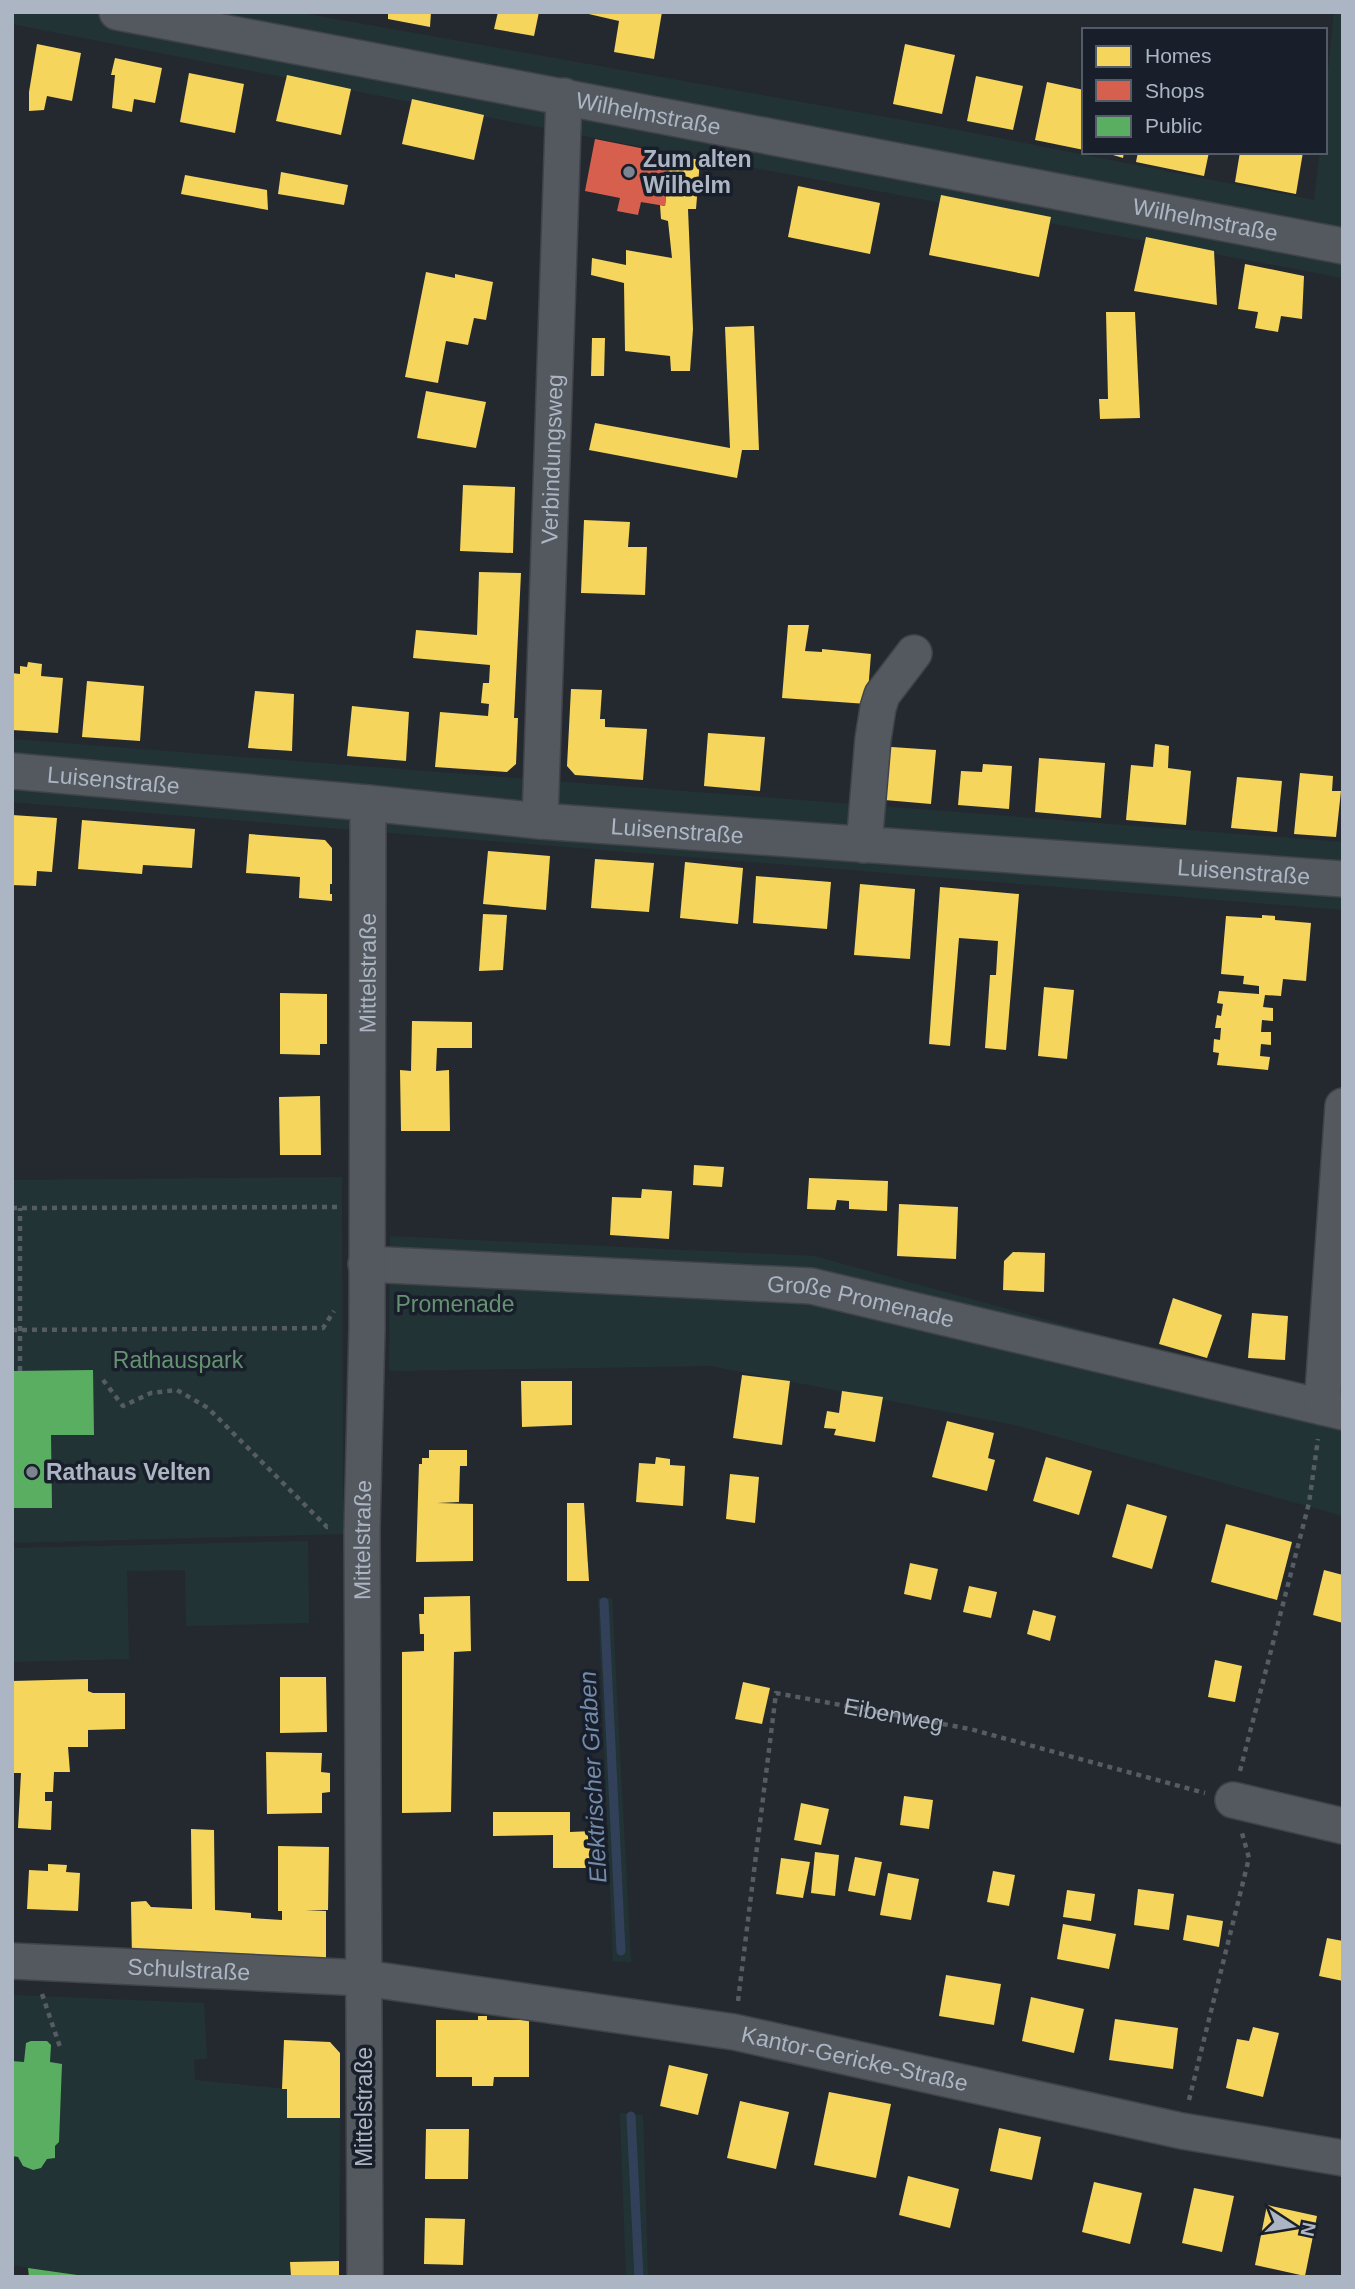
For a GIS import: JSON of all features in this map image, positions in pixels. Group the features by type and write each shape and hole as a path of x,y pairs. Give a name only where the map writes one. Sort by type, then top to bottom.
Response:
{"street":[{"name":"Wilhelmstraße","path":"117,12 260,25 564,96 1343,246"},
{"name":"Verbindungsweg","path":"540,821 564,96"},
{"path":"864,845 878,708 882,695 914,653"},
{"name":"Luisenstraße","path":"12,771 540,821 1343,879"},
{"name":"Mittelstraße","path":"365,2277 362,1530 367,1207 368,803"},
{"path":"1333,1409 1343,1106"},
{"name":"Große Promenade","path":"366,1280 811,1286 1333,1409"},
{"path":"1233,1800 1343,1826"},
{"name":"Schulstraße","path":"25,1961 364,1978"},
{"name":"Kantor-Gericke-Straße","path":"364,1978 734,2032 1182,2131 1343,2158"}],"path":[{"path":"12,1208 367,1207"},
{"path":"20,1208 20,1371"},
{"path":"12,1330 323,1328 344,1297 366,1280"},
{"path":"103,1380 123,1406 150,1393 177,1390 208,1408 327,1527 362,1530"},
{"name":"Eibenweg","path":"734,2032 776,1693 970,1729 1233,1800"},
{"path":"25,1961 42,1996 60,2047"}],"green space":[{"path":"12,12 296,12 953,129 1314,200 1320,154 1327,154 1327,80 1334,12 1343,12 1343,278 595,138 12,24"},
{"path":"12,739 1343,842 1343,910 12,802"},
{"name":"Rathauspark","path":"342,1177 343,1534 12,1543 12,1180"},
{"name":"Promenade","path":"390,1236 814,1256 1343,1401 1343,1516 1015,1425 711,1366 389,1371"},
{"path":"308,1541 309,1623 186,1626 185,1570 127,1571 129,1659 12,1662 12,1548"},
{"path":"598,1598 612,1598 631,1962 613,1961"},
{"path":"12,1995 204,2003 207,2058 194,2060 195,2080 287,2089 288,2118 340,2118 339,2261 291,2262 290,2277 87,2277 12,2265 12,2156 18,2157 25,2168 38,2169 59,2142 62,2064 50,2062 51,2045 24,2062 12,2061"},
{"path":"620,2113 643,2115 648,2277 626,2277"}],"building: Homes":[{"path":"388,12 431,12 430,27 388,19"},
{"path":"498,12 539,12 534,36 494,29"},
{"path":"580,12 662,12 654,59 614,52 619,21"},
{"path":"37,44 81,53 72,101 47,96 44,110 29,111 29,92"},
{"path":"905,44 955,55 942,114 893,104"},
{"path":"115,58 162,68 155,103 134,99 132,112 112,108 115,75 111,75"},
{"path":"189,73 244,84 235,133 180,122"},
{"path":"287,75 351,89 341,135 276,121"},
{"path":"976,76 1023,86 1013,130 967,121"},
{"path":"1047,82 1082,90 1082,150 1035,140"},
{"path":"412,99 484,115 474,160 402,144"},
{"path":"670,154 700,160 696,209 688,209 693,329 690,371 671,371 670,356 625,351 624,283 591,275 592,258 626,265 626,250 672,258 668,221 661,219 660,205 665,206"},
{"path":"1138,154 1209,154 1204,176 1136,162"},
{"path":"1240,154 1303,154 1296,194 1235,182"},
{"path":"281,172 348,185 344,205 278,194"},
{"path":"185,175 267,190 268,210 181,194"},
{"path":"798,186 880,203 870,254 788,237"},
{"path":"941,195 1051,217 1039,277 929,255"},
{"path":"1146,237 1214,251 1217,305 1134,291"},
{"path":"1245,264 1304,276 1302,319 1281,316 1278,332 1255,328 1258,312 1238,309"},
{"path":"426,272 455,278 455,274 493,282 486,320 474,318 468,345 446,341 438,383 405,377"},
{"path":"1106,312 1135,312 1140,418 1100,419 1099,399 1108,399"},
{"path":"754,326 759,450 742,450 737,478 589,450 595,423 730,448 725,327"},
{"path":"592,338 605,338 604,376 591,376"},
{"path":"426,391 486,402 476,448 417,438"},
{"path":"463,485 515,487 513,553 460,551"},
{"path":"584,520 630,522 628,547 647,547 645,595 581,593"},
{"path":"479,572 521,573 514,718 518,718 516,764 507,772 435,767 440,712 488,716 489,704 481,703 483,683 489,683 490,665 413,658 416,630 477,635"},
{"path":"788,625 809,625 805,651 822,652 822,649 871,654 867,704 782,698"},
{"path":"28,662 42,664 41,676 63,678 58,733 12,730 12,673 20,674 20,666 27,667"},
{"path":"87,681 144,686 140,741 82,737"},
{"path":"571,689 602,690 600,719 605,719 605,727 647,729 643,780 575,775 567,766"},
{"path":"255,691 294,694 292,751 248,748"},
{"path":"352,706 409,712 406,761 347,756"},
{"path":"708,733 765,737 760,791 704,786"},
{"path":"1155,744 1169,746 1168,768 1191,771 1186,825 1126,820 1131,765 1153,767"},
{"path":"877,746 936,750 931,804 873,799"},
{"path":"1039,758 1105,763 1101,818 1035,812"},
{"path":"983,764 1012,766 1009,809 958,805 961,771 982,772"},
{"path":"1300,773 1333,776 1332,791 1341,791 1336,837 1294,834"},
{"path":"1237,777 1282,781 1277,832 1231,828"},
{"path":"12,815 57,818 52,872 37,871 36,886 12,885"},
{"path":"82,820 195,829 192,868 143,865 142,874 78,869"},
{"path":"249,834 325,840 332,848 332,901 299,898 300,877 246,873"},
{"path":"488,851 550,856 546,910 483,904"},
{"path":"595,859 654,863 649,912 591,908"},
{"path":"685,862 743,868 738,924 680,918"},
{"path":"756,876 831,882 827,929 753,923"},
{"path":"860,884 915,889 910,959 854,955"},
{"path":"940,887 1019,894 1006,1050 985,1048 990,975 996,975 998,941 959,938 950,1046 929,1044"},
{"path":"483,914 507,915 503,970 479,971"},
{"path":"1262,915 1275,916 1275,920 1311,923 1306,981 1283,979 1281,996 1265,995 1263,1007 1273,1008 1273,1021 1262,1020 1261,1032 1271,1032 1271,1045 1261,1044 1260,1056 1270,1057 1268,1070 1217,1065 1219,1053 1213,1052 1214,1039 1220,1040 1221,1028 1215,1028 1217,1015 1221,1016 1223,1004 1217,1003 1219,991 1259,994 1259,986 1243,984 1244,976 1221,974 1226,916 1262,918"},
{"path":"1044,987 1074,990 1067,1059 1038,1056"},
{"path":"280,993 327,994 327,1044 320,1044 320,1055 280,1054"},
{"path":"412,1021 472,1022 472,1048 437,1048 436,1071 449,1070 450,1131 401,1131 400,1070 411,1071"},
{"path":"320,1096 321,1155 280,1155 279,1097"},
{"path":"694,1165 724,1167 722,1187 693,1185"},
{"path":"809,1178 888,1181 887,1211 849,1209 849,1201 837,1200 835,1210 807,1209"},
{"path":"642,1189 672,1191 669,1239 610,1235 612,1197 641,1198"},
{"path":"899,1204 958,1207 956,1259 897,1256"},
{"path":"1013,1252 1045,1253 1044,1292 1003,1290 1004,1261"},
{"path":"1173,1298 1222,1315 1207,1358 1159,1344"},
{"path":"1252,1313 1288,1316 1285,1360 1248,1358"},
{"path":"742,1375 790,1381 782,1445 733,1438"},
{"path":"521,1381 572,1381 572,1425 522,1427"},
{"path":"842,1391 883,1397 875,1442 834,1435 836,1429 824,1428 827,1411 839,1413"},
{"path":"947,1421 994,1433 988,1458 995,1460 987,1491 932,1477"},
{"path":"429,1450 467,1450 467,1466 460,1466 459,1502 437,1503 473,1504 473,1561 416,1562 419,1464 422,1464 422,1458 429,1458"},
{"path":"656,1457 670,1459 670,1465 685,1466 683,1506 636,1502 639,1463 655,1464"},
{"path":"1046,1457 1092,1471 1079,1515 1033,1501"},
{"path":"730,1474 759,1477 755,1523 726,1519"},
{"path":"567,1503 584,1503 589,1581 567,1581"},
{"path":"1127,1504 1167,1516 1152,1569 1112,1557"},
{"path":"1226,1524 1292,1542 1277,1600 1211,1582"},
{"path":"910,1563 938,1569 931,1600 904,1594"},
{"path":"1324,1570 1343,1575 1343,1623 1313,1615"},
{"path":"969,1586 997,1592 991,1618 963,1612"},
{"path":"470,1596 471,1651 454,1652 451,1812 402,1813 402,1652 424,1651 424,1634 420,1634 419,1614 424,1614 424,1597"},
{"path":"1033,1610 1056,1616 1050,1641 1027,1634"},
{"path":"1215,1660 1242,1666 1235,1702 1208,1697"},
{"path":"280,1677 326,1677 327,1732 280,1733"},
{"path":"88,1679 88,1691 93,1693 125,1693 125,1729 88,1730 88,1747 68,1747 70,1772 54,1772 53,1792 45,1792 45,1801 52,1801 51,1830 18,1828 21,1773 12,1773 12,1681"},
{"path":"743,1682 770,1688 762,1724 735,1719"},
{"path":"266,1752 322,1753 321,1772 330,1773 330,1792 322,1793 322,1813 267,1814"},
{"path":"904,1796 933,1800 929,1829 900,1825"},
{"path":"801,1803 829,1809 821,1845 794,1840"},
{"path":"493,1812 570,1812 570,1832 592,1831 593,1868 553,1868 553,1835 493,1836"},
{"path":"191,1829 214,1830 215,1910 251,1913 251,1918 282,1920 282,1911 278,1911 278,1846 329,1847 328,1910 305,1910 326,1911 326,1969 132,1960 131,1902 146,1901 151,1907 192,1909"},
{"path":"815,1852 839,1855 835,1896 811,1893"},
{"path":"855,1857 882,1862 875,1896 848,1891"},
{"path":"781,1858 810,1862 803,1898 776,1894"},
{"path":"48,1864 67,1865 66,1872 80,1873 78,1911 27,1909 29,1870 48,1871"},
{"path":"993,1871 1015,1875 1009,1906 987,1902"},
{"path":"888,1873 919,1879 911,1920 880,1915"},
{"path":"1138,1889 1174,1894 1169,1930 1134,1925"},
{"path":"1067,1890 1095,1894 1091,1921 1063,1917"},
{"path":"1187,1915 1223,1921 1219,1947 1183,1940"},
{"path":"1063,1924 1116,1934 1109,1969 1057,1959"},
{"path":"1327,1938 1343,1941 1343,1981 1319,1976"},
{"path":"946,1975 1001,1984 994,2025 939,2016"},
{"path":"1031,1997 1084,2009 1074,2053 1022,2041"},
{"path":"478,2016 487,2016 487,2020 529,2020 529,2077 494,2077 493,2086 472,2086 472,2077 436,2077 436,2020 478,2020"},
{"path":"1115,2019 1178,2028 1173,2069 1109,2060"},
{"path":"1253,2027 1279,2033 1263,2097 1226,2088 1237,2039 1249,2041"},
{"path":"284,2040 330,2042 340,2053 340,2118 287,2118 287,2089 282,2089"},
{"path":"669,2065 708,2074 698,2115 660,2106"},
{"path":"829,2092 891,2104 876,2178 814,2165"},
{"path":"740,2101 789,2112 776,2169 727,2158"},
{"path":"999,2128 1041,2137 1032,2180 990,2171"},
{"path":"426,2129 469,2129 468,2179 425,2179"},
{"path":"908,2176 959,2189 950,2228 899,2215"},
{"path":"1094,2182 1142,2193 1130,2244 1082,2232"},
{"path":"1194,2188 1234,2196 1222,2252 1182,2243"},
{"path":"1267,2205 1317,2216 1305,2276 1255,2265"},
{"path":"425,2218 465,2219 463,2265 424,2264"},
{"path":"339,2261 339,2277 291,2277 290,2262"}],"building: Shops":[{"name":"Zum alten Wilhelm","path":"595,139 670,154 665,206 641,202 638,215 617,211 620,198 585,191"}],"building: Public":[{"name":"Rathaus Velten","path":"93,1370 94,1435 51,1435 52,1508 12,1508 12,1371"},
{"path":"47,2041 51,2045 50,2062 62,2064 59,2142 55,2146 55,2158 47,2159 41,2168 33,2170 23,2166 18,2157 12,2156 12,2061 24,2062 26,2043"},
{"path":"28,2268 77,2275 29,2277"}],"waterway":[{"name":"Elektrischer Graben","path":"604,1602 621,1951"},
{"name":"Elektrischer Graben","path":"631,2116 639,2277"}],"place":[{"name":"Zum alten Wilhelm","path":"629,172"},
{"name":"Rathaus Velten","path":"32,1472"}]}
